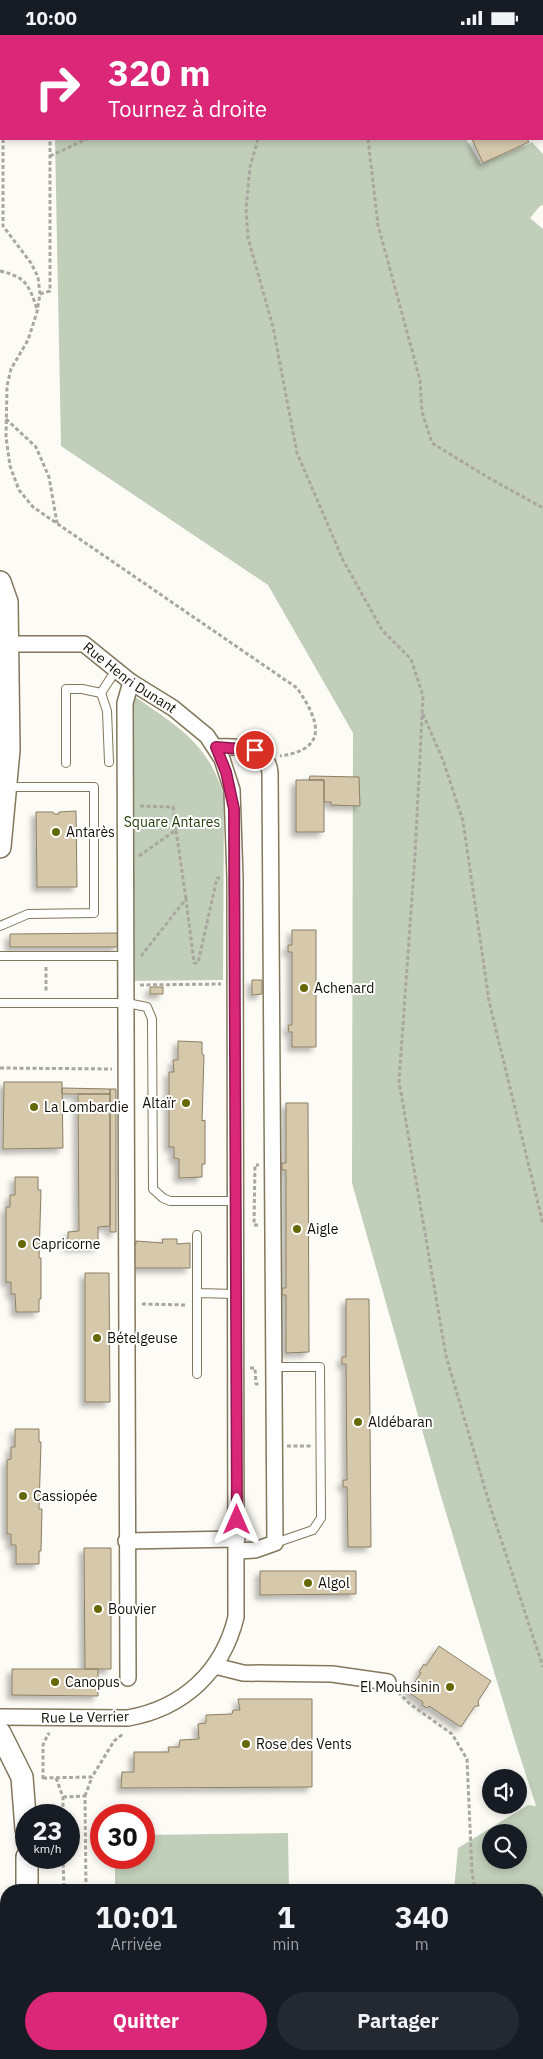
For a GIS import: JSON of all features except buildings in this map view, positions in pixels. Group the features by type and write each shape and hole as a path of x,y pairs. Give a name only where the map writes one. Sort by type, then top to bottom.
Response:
{"street":[{"path":"0,582 8,602 4,644 9,750 0,847"},
{"name":"Rue Henri Dunant","path":"4,644 84,643 131,682 196,725 216,747"},
{"path":"128,1678 126,1541 126,703 131,682"},
{"path":"126,1541 237,1545 255,1550 275,1543 270,773 267,761 255,750 216,747"},
{"name":"Rue Le Verrier","path":"0,1717 128,1718 147,1715 179,1700 194,1689 215,1666 232,1634 236,1617 237,1201 235,878 232,791 216,747"},
{"path":"215,1666 243,1673 332,1674 388,1683"},
{"path":"0,1733 22,1777 24,1804"},
{"path":"27,1869 27,1884"}],"lane":[{"path":"101,693 116,670"},
{"path":"66,763 66,689 82,689 101,693"},
{"path":"101,693 108,711 109,763"},
{"path":"0,926 28,914 94,913 94,787 6,787"},
{"path":"0,956 126,956"},
{"path":"0,1003 127,1003 142,1004 147,1007 152,1019 154,1189 163,1198 170,1201 237,1201"},
{"path":"197,1235 197,1374"},
{"path":"197,1293 236,1294"},
{"path":"274,1367 320,1367 321,1518 319,1524 307,1533 275,1543"}],"path":[{"path":"3,140 3,226 31,263 38,277 40,294 38,312 28,340 11,369 7,386 6,437 10,466 19,490 33,507 297,688 312,710 315,739 306,749 294,754 278,757 255,750"},
{"path":"40,294 50,291 50,140"},
{"path":"50,156 85,140"},
{"path":"258,140 250,167 246,209 248,238 273,327 297,453 343,560 382,630 411,659 423,696 415,855 399,1081 446,1356 490,1505 543,1667"},
{"path":"368,140 378,225 418,370 422,412 432,443 543,508"},
{"path":"0,271 16,275 30,287 38,312"},
{"path":"6,419 36,447 49,477 57,524"},
{"path":"422,711 443,760 463,821 489,1001 543,1224"},
{"path":"126,806 173,807 194,963 198,963 217,878 235,878"},
{"path":"126,865 176,830"},
{"path":"127,979 186,899"},
{"path":"46,957 46,1003"},
{"path":"127,979 220,983"},
{"path":"0,1068 127,1069"},
{"path":"254,1223 255,1171"},
{"path":"126,1304 197,1305"},
{"path":"255,1375 256,1380"},
{"path":"274,1447 320,1447"},
{"path":"388,1683 410,1704 452,1734 468,1759 474,1884"},
{"path":"86,1884 85,1797 92,1777 114,1741 128,1729 128,1718"},
{"path":"43,1745 48,1734 56,1734"},
{"path":"115,1735 121,1735"},
{"path":"43,1778 92,1777"},
{"path":"56,1778 63,1797 63,1804"},
{"path":"63,1797 85,1797"},
{"path":"63,1869 64,1884"}],"green space":[{"path":"55,140 467,140 481,164 532,142 543,154 543,205 530,218 543,229 543,1884 455,1884 458,1848 482,1833 482,1869 527,1869 527,1824 497,1824 513,1814 527,1814 528,1805 536,1806 527,1778 527,1769 524,1769 515,1741 440,1493 352,1183 353,733 268,585 61,446"},
{"name":"Square Antares","path":"131,694 162,715 200,748 218,778 224,797 223,980 123,981"},
{"path":"288,1833 289,1884 115,1884 115,1869 155,1869 155,1835"}],"place":[{"name":"Antarès","path":"56,832"},
{"name":"Achenard","path":"304,988"},
{"name":"Altaïr","path":"186,1103"},
{"name":"La Lombardie","path":"34,1107"},
{"name":"Aigle","path":"297,1229"},
{"name":"Capricorne","path":"22,1244"},
{"name":"Bételgeuse","path":"97,1338"},
{"name":"Aldébaran","path":"358,1422"},
{"name":"Cassiopée","path":"23,1496"},
{"name":"Algol","path":"308,1583"},
{"name":"Bouvier","path":"98,1609"},
{"name":"Canopus","path":"55,1682"},
{"name":"El Mouhsinin","path":"450,1687"},
{"name":"Rose des Vents","path":"246,1744"}],"route":[{"path":"237,1520 234,809 232,791 222,759 216,747 228,746 255,750"}]}
